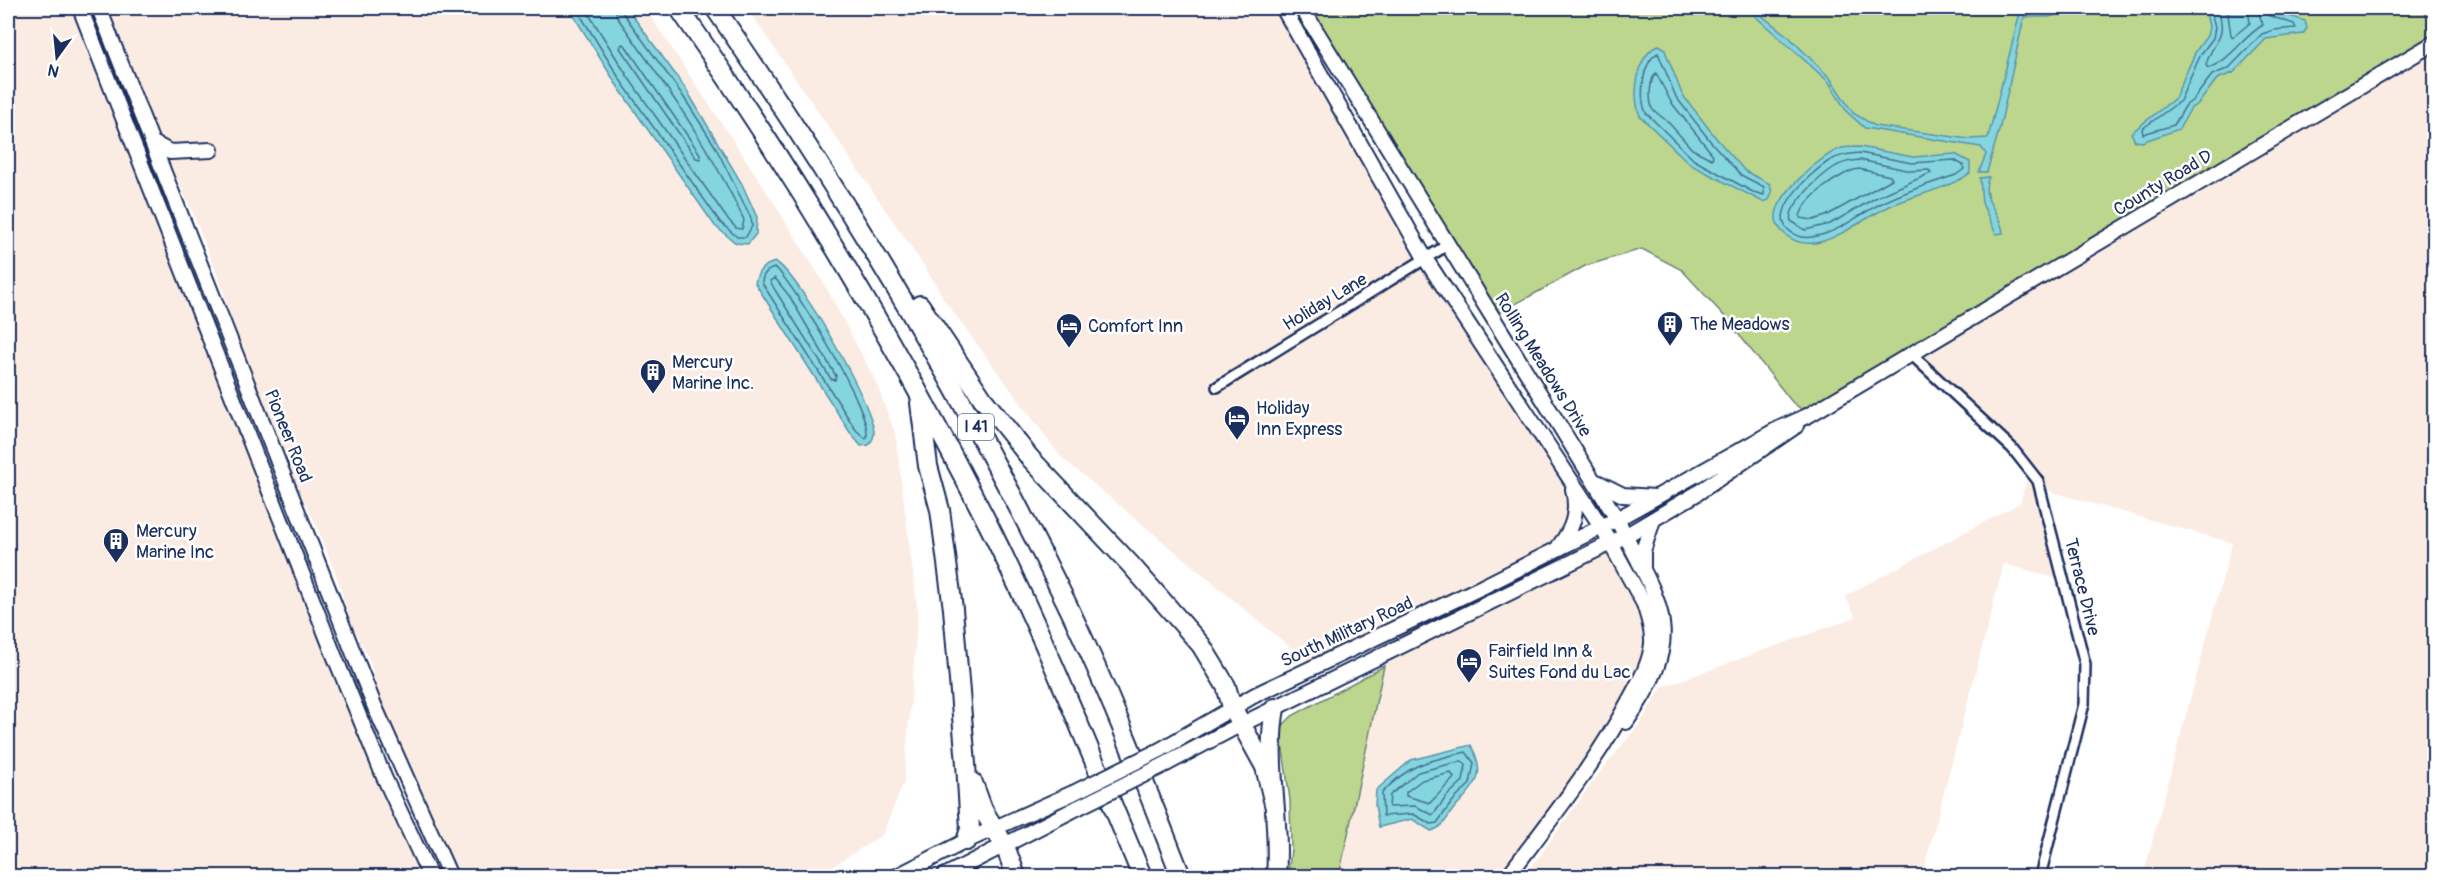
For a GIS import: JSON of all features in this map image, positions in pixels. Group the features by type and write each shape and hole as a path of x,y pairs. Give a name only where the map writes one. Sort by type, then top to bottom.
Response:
{"highway":[{"name":"I 41","path":"679,8 817,216 918,390 1033,618 1142,876"},
{"name":"I 41","path":"716,8 846,202 947,374 1067,604 1108,694 1181,876"},
{"path":"846,202 896,270 989,408 1030,458 1201,645 1226,686 1232,707 1265,767 1278,830 1276,876"},
{"path":"918,390 928,466 940,510 950,587 966,764 969,829 966,840"},
{"path":"1274,804 1271,735 1275,708"},
{"path":"966,764 977,796 1005,846 1016,876"}],"main road":[{"path":"80,8 334,655 387,784 430,876"},
{"name":"Pioneer Road","path":"99,8 372,699 450,876"},
{"name":"Rolling Meadows Drive","path":"1283,8 1426,260 1601,526 1644,604 1651,629 1651,646 1642,676 1601,750"},
{"name":"Rolling Meadows Drive","path":"1302,8 1617,519 1658,602 1662,618 1664,636 1661,659 1655,677 1635,709 1601,750 1508,876"},
{"name":"County Road D","path":"1912,355 2434,43"},
{"path":"153,143 170,152 211,150"},
{"name":"South Military Road","path":"897,876 966,840 1073,793 1160,750 1232,707 1482,587 1617,519 1776,430 1809,415 1912,355"},
{"name":"South Military Road","path":"944,876 1166,765 1242,724 1626,536 1769,447 1809,415"},
{"path":"1592,479 1623,495 1657,497"},
{"path":"1557,548 1568,535 1575,518 1576,503 1572,484"},
{"path":"1643,572 1643,551 1653,520"}],"street":[{"name":"Holiday Lane","path":"1217,387 1449,244"},
{"name":"Terrace Drive","path":"1912,355 2032,469 2042,489 2085,664 2086,684 2083,708 2040,876"}],"shaded area":[{"path":"8,8 72,8 350,712 423,876 8,876"},
{"path":"107,8 645,8 764,187 825,285 874,378 895,432 918,613 904,782 882,835 818,876 459,876 382,705 369,659 351,624 338,580 317,527 286,463 236,336 222,287 191,209 154,128"},
{"path":"747,8 1283,8 1426,260 1564,473 1576,503 1557,548 1314,667 1060,456 945,301 928,272"},
{"path":"2434,43 2434,876 2143,876 2232,543 2042,489 2032,469 1912,355"},
{"path":"2026,482 2034,485 2059,579 2004,564 1922,876 1525,876 1594,780 1641,722 1662,687 1856,617 1845,596 2020,503"},
{"path":"1611,543 1648,618 1642,676 1508,876 1339,876 1387,655"}],"green space":[{"path":"1302,8 2434,8 2434,43 1809,415 1792,402 1726,318 1682,270 1642,249 1585,266 1492,317"},
{"path":"1384,666 1339,876 1288,876 1291,849 1290,800 1281,736 1283,725 1292,716"}],"water":[{"path":"569,8 627,8 686,89 742,184 757,217 756,234 748,244 736,243 715,226 616,84"},
{"path":"1746,8 1752,8 1789,37 1830,78 1853,113 1875,126 1969,139 1988,138 2021,9 2033,12 2037,8 2081,8 2049,17 2024,17 2000,127 1987,172 1979,172 1986,154 1981,147 1865,128 1847,112 1829,82"},
{"path":"2205,8 2265,8 2305,21 2307,28 2303,34 2266,39 2233,73 2217,79 2198,104 2191,108 2179,129 2142,142 2135,141 2131,133 2175,98 2196,51 2207,36 2209,27"},
{"path":"1659,45 1664,48 1682,94 1716,138 1745,171 1770,184 1772,193 1769,200 1763,202 1691,165 1640,116 1636,97 1638,76 1645,57"},
{"path":"1860,147 1913,157 1955,154 1970,162 1970,173 1943,187 1881,210 1838,235 1820,242 1802,243 1786,235 1778,226 1776,215 1792,186 1813,166 1834,152 1842,148"},
{"path":"1989,177 1986,192 2003,233 1996,234 1982,203 1980,178"},
{"path":"776,262 801,290 849,370 871,418 874,435 869,445 861,446 851,434 755,283 762,269"},
{"path":"1471,745 1476,755 1479,771 1475,784 1440,827 1431,831 1412,819 1379,827 1375,805 1376,790 1411,760"}],"place":[{"name":"The Meadows","path":"1670,347"},
{"name":"Comfort Inn","path":"1069,349"},
{"name":"Mercury Marine Inc.","path":"653,395"},
{"name":"Holiday Inn Express","path":"1237,441"},
{"name":"Mercury Marine Inc","path":"116,564"},
{"name":"Fairfield Inn & Suites Fond du Lac","path":"1469,684"}]}
